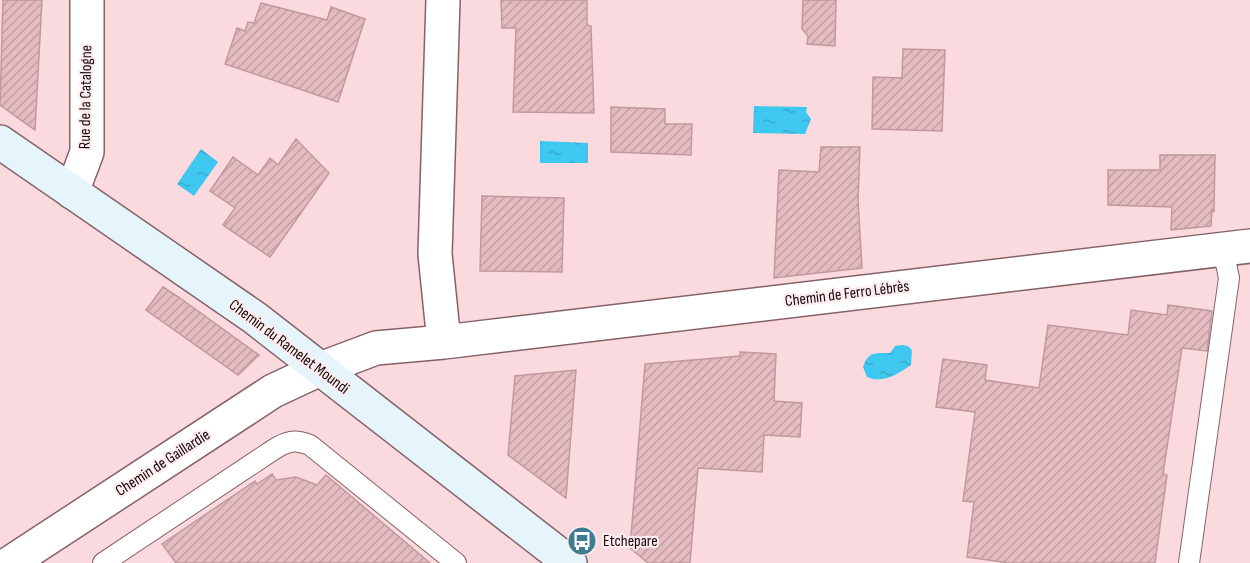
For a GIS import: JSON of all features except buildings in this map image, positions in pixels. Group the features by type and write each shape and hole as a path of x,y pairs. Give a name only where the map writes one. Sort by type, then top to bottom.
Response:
{"main road":[{"name":"Chemin du Ramelet Moundi","path":"0,142 255,318 570,563"}],"street":[{"name":"Rue de la Catalogne","path":"72,192 87,152 87,0"},
{"path":"443,0 435,254 444,342"},
{"name":"Chemin de Ferro Lébrès","path":"320,369 376,348 444,342 1236,248"},
{"name":"Chemin de Gaillardie","path":"10,563 273,391 320,369"}],"lane":[{"path":"1189,563 1229,278 1236,248"},
{"path":"103,563 287,441 298,440 310,445 456,563"}],"water":[{"path":"754,106 807,107 806,112 811,119 805,134 753,133"},
{"path":"540,141 588,143 588,163 540,163"},
{"path":"201,149 218,162 194,196 177,184"},
{"path":"902,345 912,350 911,365 885,379 867,377 863,367 867,358 877,353 890,353 895,346"}],"place":[{"name":"Etchepare","path":"582,541"}]}
